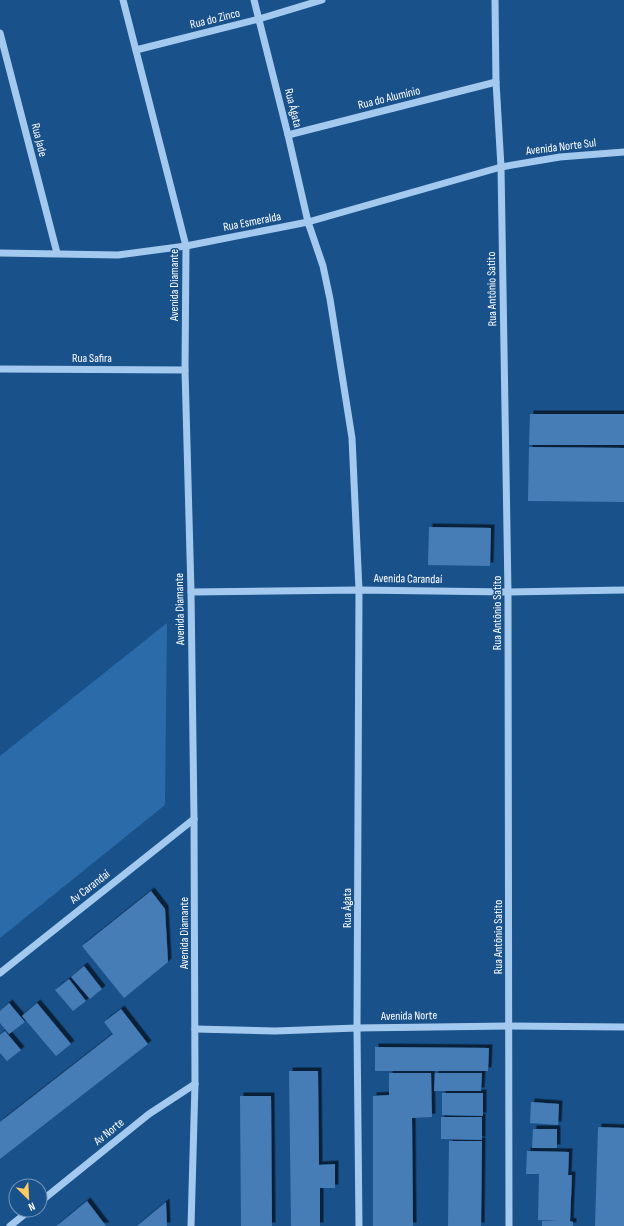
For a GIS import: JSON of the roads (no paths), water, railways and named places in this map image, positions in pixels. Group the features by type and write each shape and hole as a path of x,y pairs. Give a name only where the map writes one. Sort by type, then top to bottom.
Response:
{"street":[{"name":"Avenida Diamante","path":"123,0 186,246 184,370 191,592 194,819 195,1029 191,1226"},
{"name":"Rua Ágata","path":"254,0 308,222 323,266 330,299 352,438 359,590 357,1028 359,1226"},
{"name":"Rua do Zinco","path":"136,50 259,19 322,0"},
{"name":"Rua Antônio Satito","path":"495,0 496,82 501,167 508,592 509,1226"},
{"name":"Rua Jade","path":"0,34 57,253"},
{"name":"Rua do Alumínio","path":"288,135 496,82"},
{"name":"Avenida Norte Sul","path":"501,167 560,157 624,152"},
{"name":"Rua Esmeralda","path":"0,253 118,254 186,246 308,222 501,167"},
{"name":"Rua Safira","path":"0,369 184,370"},
{"name":"Avenida Carandaí","path":"191,592 359,590 508,592 624,590"},
{"name":"Av Carandaí","path":"0,973 194,819"},
{"name":"Avenida Norte","path":"195,1029 275,1031 357,1028 509,1026 624,1028"},
{"name":"Av Norte","path":"48,1196 149,1114 194,1084"},
{"path":"10,1226 20,1218"}]}
